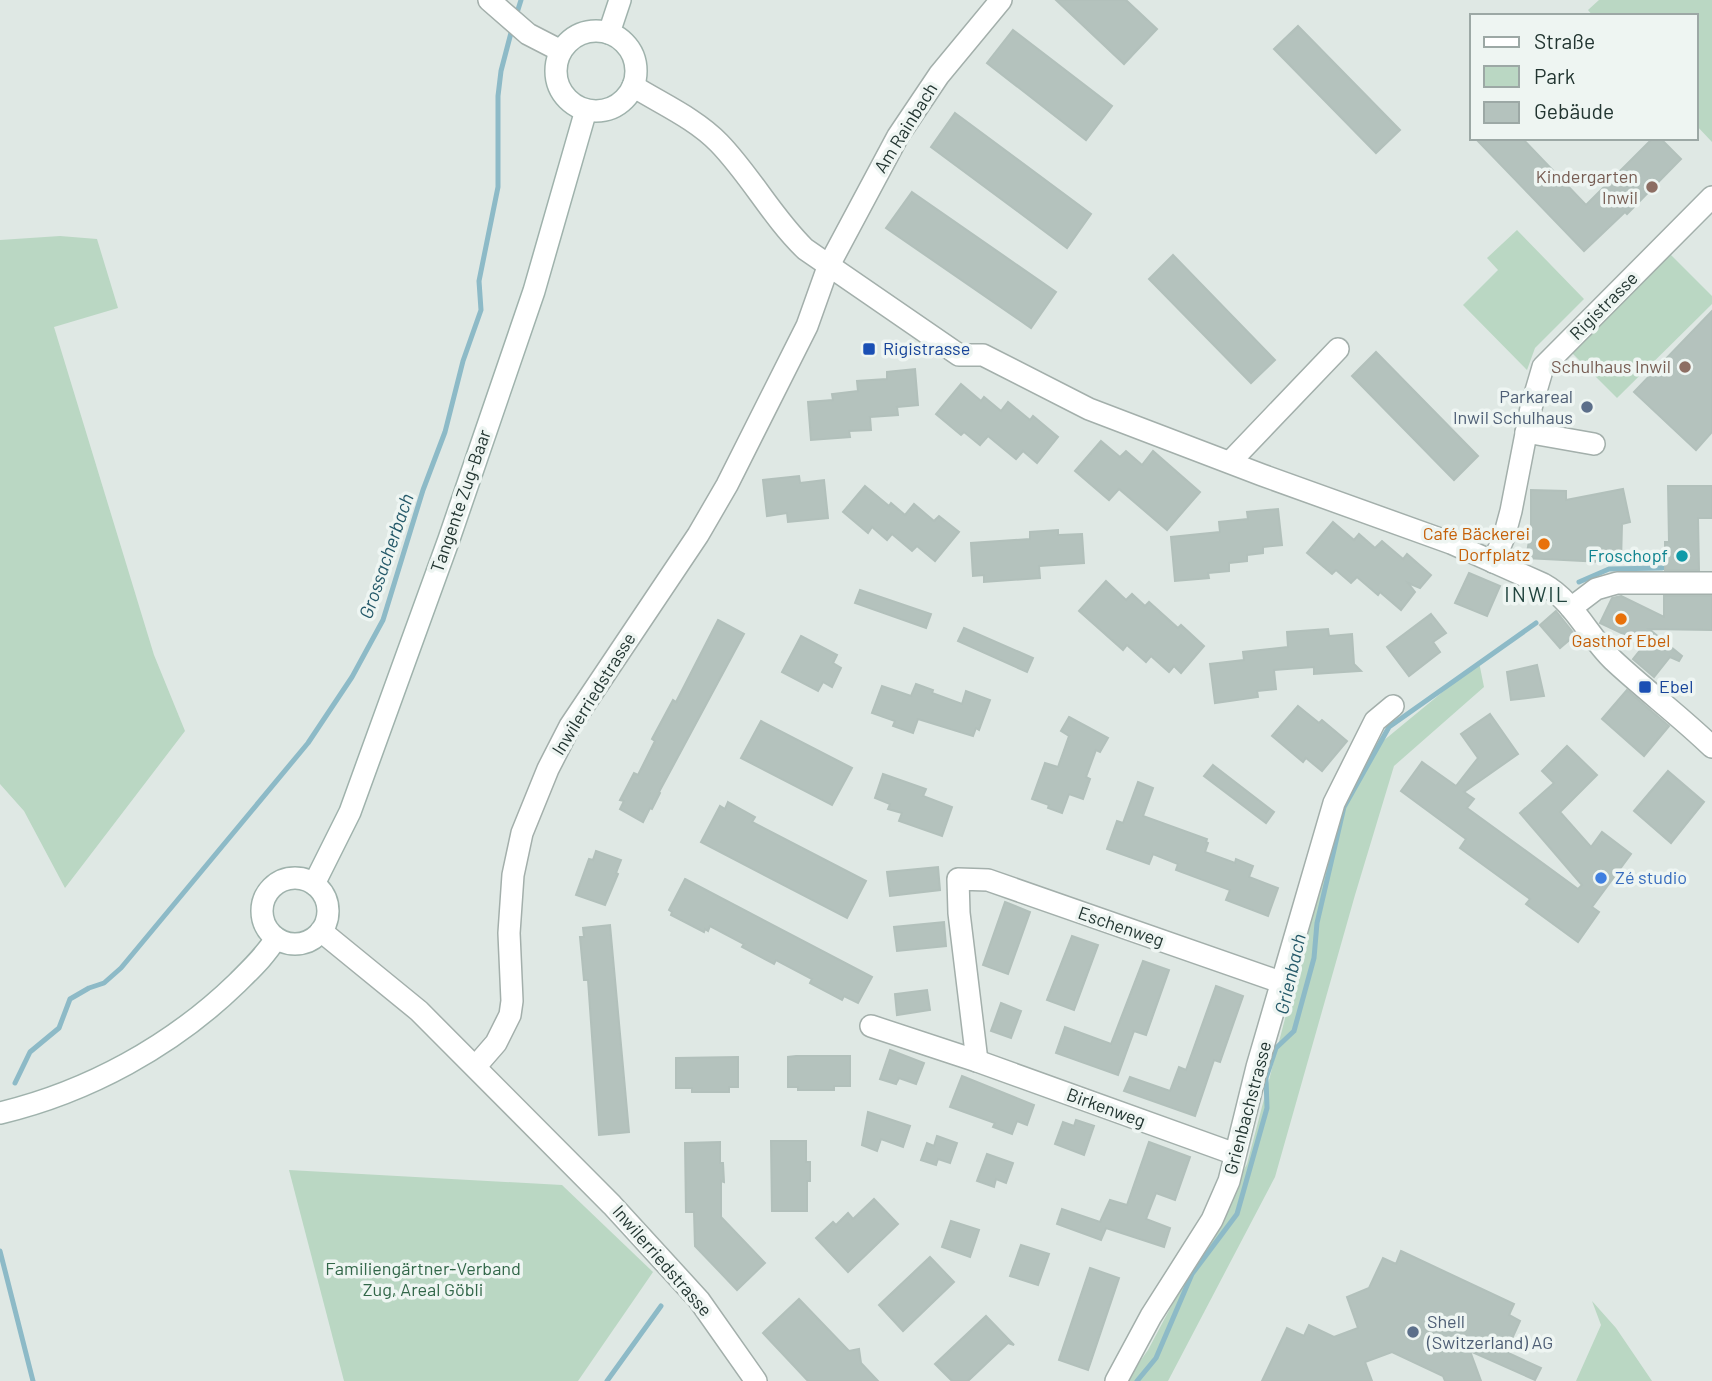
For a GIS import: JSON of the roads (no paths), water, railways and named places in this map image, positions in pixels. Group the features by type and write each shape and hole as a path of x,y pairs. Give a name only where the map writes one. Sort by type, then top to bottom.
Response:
{"street":[{"path":"609,33 620,0"},
{"name":"Am Rainbach","path":"828,267 898,136 939,75 1000,0"},
{"path":"496,7 528,34 561,51"},
{"path":"598,31 609,33 627,45 632,54 636,65 633,86 614,107 586,110 570,101 559,87 556,69 561,51 577,36 598,31"},
{"path":"633,86 691,121 718,142 788,233 828,267 960,355 983,355 1089,408 1451,543 1543,584 1564,601 1611,659 1712,747"},
{"name":"Tangente Zug-Baar","path":"314,884 349,812 449,539 534,290 586,110"},
{"name":"Rigistrasse","path":"1493,562 1511,511 1526,432 1543,367 1712,197"},
{"name":"Inwilerriedstrasse","path":"757,1381 699,1300 672,1268 476,1066 496,1043 510,1015 512,1001 509,933 513,875 522,833 537,791 570,726 698,535 727,485 807,326 828,267"},
{"path":"1230,462 1338,349"},
{"path":"1526,432 1594,444"},
{"path":"1564,601 1617,583 1712,583"},
{"name":"Grienbachstrasse","path":"1116,1381 1151,1316 1212,1220 1229,1181 1257,1067 1334,803 1375,721 1392,706"},
{"path":"287,879 306,880 321,890 328,906 328,915 321,931 316,937 300,944 283,942 269,932 262,914 262,905 271,888 287,879"},
{"name":"Eschenweg","path":"977,1061 958,910 958,879 988,880 1283,983"},
{"path":"321,931 419,1011 476,1066"},
{"path":"7,1111 58,1096 130,1063 178,1032 218,1001 276,938"},
{"name":"Birkenweg","path":"871,1026 977,1061 1235,1154"}],"waterway":[{"name":"Grossacherbach","path":"516,16 521,0"},
{"name":"Grossacherbach","path":"15,1083 30,1052 59,1028 70,999 104,983 121,968 308,743 352,677 383,620 423,490 445,432 463,361 481,310 479,281 498,187 498,96 501,71 512,29"},
{"name":"Grienbach","path":"1579,582 1609,569 1662,568"},
{"name":"Grienbach","path":"1137,1381 1156,1358 1192,1274 1237,1214 1267,1108 1266,1078 1276,1048 1294,1031 1314,958 1317,923 1344,807 1389,727 1536,623"},
{"name":"Grossacherbach","path":"0,1251 33,1381"},
{"path":"607,1381 661,1306"}],"place":[{"name":"Kindergarten Inwil","path":"1652,187"},
{"name":"Rigistrasse","path":"869,349"},
{"name":"Schulhaus Inwil","path":"1685,367"},
{"name":"Parkareal Inwil Schulhaus","path":"1587,407"},
{"name":"Café Bäckerei Dorfplatz","path":"1544,544"},
{"name":"Froschopf","path":"1682,556"},
{"name":"Gasthof Ebel","path":"1621,619"},
{"name":"Ebel","path":"1645,687"},
{"name":"Zé studio","path":"1601,878"},
{"name":"Shell (Switzerland) AG","path":"1413,1332"}],"district":[{"name":"INWIL","path":"1537,595"}],"park label":[{"name":"Familiengärtner-Verband Zug, Areal Göbli","path":"423,1279"}]}
